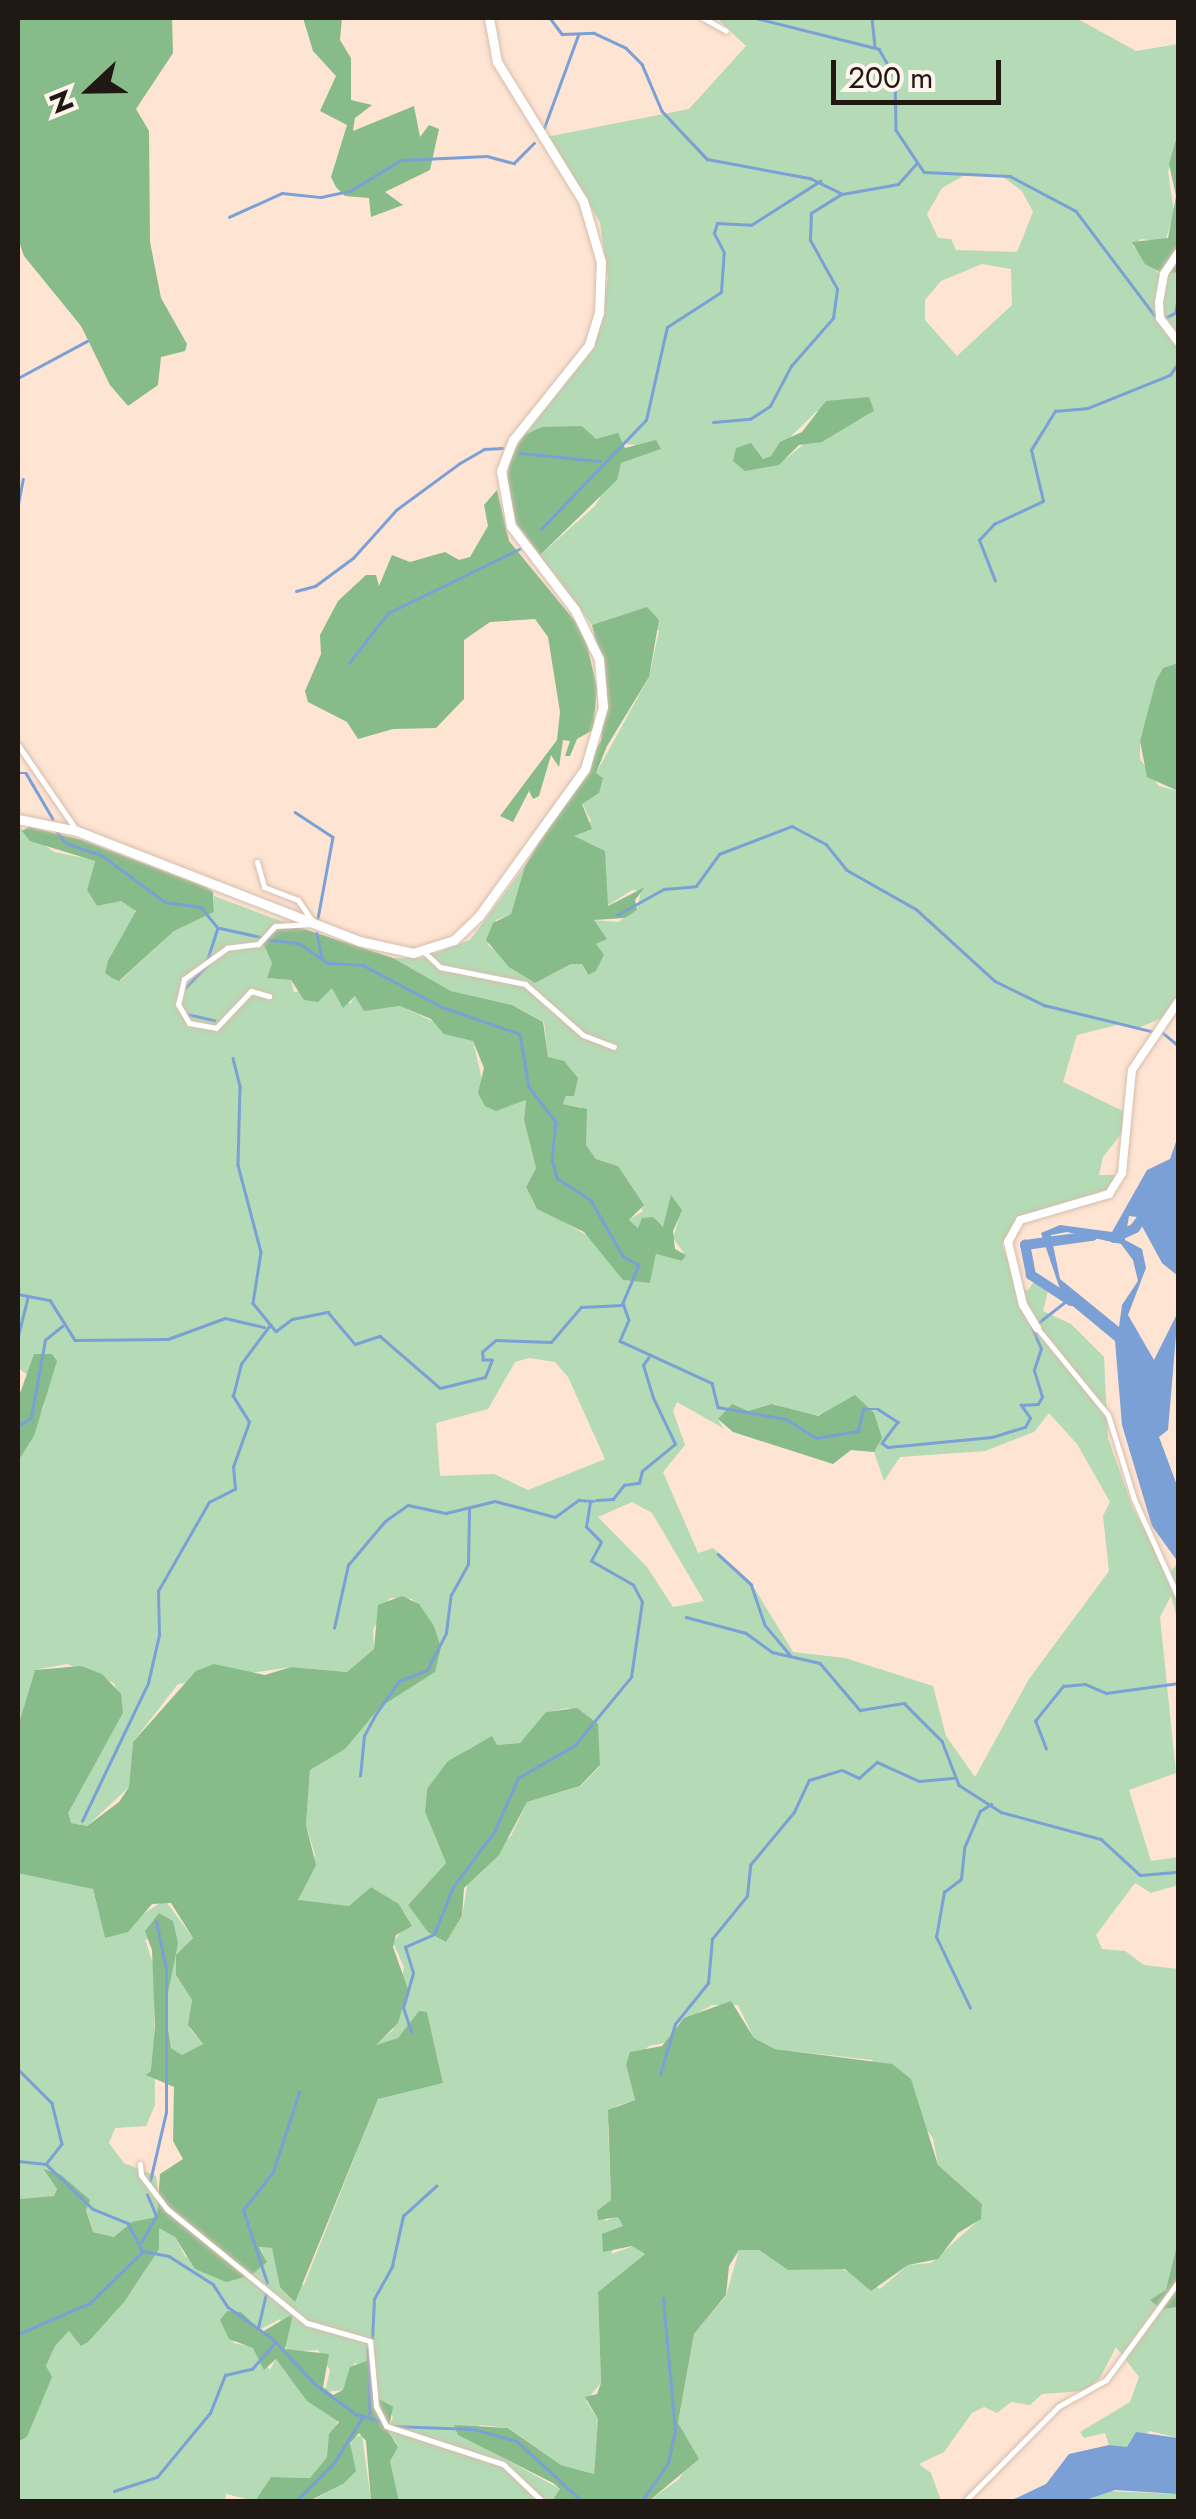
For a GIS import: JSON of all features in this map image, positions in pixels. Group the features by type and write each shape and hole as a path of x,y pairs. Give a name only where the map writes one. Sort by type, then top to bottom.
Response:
{"main road":[{"path":"18,820 77,831 384,950 424,952 466,930 522,862 585,769 603,707 594,644 511,526 501,480 513,440 589,345 599,313 601,262 583,201 497,62 489,18"}],"street":[{"path":"703,18 726,31"},
{"path":"1178,253 1164,274 1158,303 1160,318 1178,342"},
{"path":"18,746 77,831"},
{"path":"258,862 264,886 298,900 314,924"},
{"path":"269,996 251,991 216,1028 190,1023 178,1004 184,979 226,948 258,944 276,926 314,924"},
{"path":"424,952 440,967 525,984 583,1035 614,1047"},
{"path":"1178,1002 1132,1070 1122,1173 1109,1194 1020,1220 1008,1242 1035,1326 1108,1415 1134,1498 1178,1597"},
{"path":"140,2164 140,2175 168,2209 307,2323 370,2341 376,2406 386,2426 503,2464 543,2502"},
{"path":"964,2502 1060,2406 1106,2380 1178,2282"}],"green space":[{"path":"18,18 172,18 173,53 136,109 149,131 150,242 161,298 187,344 185,351 161,357 158,385 128,406 110,385 81,326 24,256 18,239"},
{"path":"303,18 342,18 340,40 351,58 351,100 372,105 355,118 353,131 414,106 420,137 429,125 439,129 430,170 385,192 403,205 371,217 369,198 345,196 336,187 331,177 347,125 320,111 336,76 313,51"},
{"path":"717,18 1076,18 1136,51 1178,44 1178,132 1168,172 1174,212 1165,242 1141,239 1133,246 1158,273 1178,272 1178,663 1163,668 1140,741 1140,759 1159,786 1178,791 1178,1011 1136,1029 1121,1024 1077,1035 1063,1082 1123,1111 1125,1129 1103,1157 1099,1175 1121,1175 1102,1197 1022,1215 1002,1245 1016,1282 1027,1291 1037,1278 1048,1291 1043,1311 1071,1324 1104,1357 1108,1438 1133,1509 1169,1573 1178,1563 1178,1621 1171,1596 1160,1617 1176,1773 1129,1790 1151,1861 1178,1857 1178,1885 1151,1893 1135,1883 1096,1935 1102,1949 1125,1951 1144,1965 1178,1969 1178,2241 1163,2306 1178,2307 1178,2438 1150,2431 1127,2448 1109,2445 1105,2433 1084,2438 1080,2432 1130,2402 1139,2377 1116,2347 1100,2378 1084,2391 1042,2394 1030,2405 1011,2402 997,2413 984,2407 972,2413 944,2452 919,2464 931,2473 941,2501 649,2501 679,2479 694,2455 678,2424 694,2334 726,2296 739,2250 759,2250 788,2270 841,2268 880,2289 908,2265 931,2263 981,2218 982,2204 938,2165 933,2138 872,2060 775,2049 754,2038 738,2005 712,2005 678,2024 669,2042 649,2046 626,2065 635,2100 616,2106 608,2125 611,2200 602,2208 605,2221 618,2216 624,2225 611,2254 633,2246 645,2254 598,2292 601,2383 586,2401 598,2419 594,2474 561,2465 509,2428 479,2425 487,2449 560,2489 552,2501 399,2501 390,2461 397,2444 388,2431 393,2417 355,2362 344,2390 325,2392 330,2370 318,2350 287,2352 280,2319 257,2331 241,2312 233,2343 253,2347 270,2370 276,2359 307,2400 338,2419 327,2457 310,2478 271,2477 255,2501 226,2494 225,2501 18,2501 18,2442 27,2437 51,2377 46,2366 55,2346 69,2331 81,2345 87,2342 125,2301 146,2269 159,2227 175,2237 185,2256 226,2282 267,2262 260,2247 272,2248 280,2283 304,2285 378,2098 443,2083 427,2012 398,2038 374,2046 393,2030 404,1967 393,1943 409,1920 399,1904 371,1887 349,1906 298,1901 315,1855 306,1825 310,1770 337,1752 441,1647 434,1626 412,1599 390,1598 373,1630 374,1649 347,1672 291,1667 178,1684 133,1742 129,1787 87,1826 71,1823 67,1813 123,1713 114,1683 67,1664 35,1670 18,1726 18,1461 44,1407 47,1354 34,1355 28,1375 18,1368 18,826 54,852 95,860 87,890 97,906 121,900 132,906 138,917 117,946 120,981 174,931 214,912 214,896 286,923 262,941 272,963 267,978 291,980 294,992 332,988 350,1004 355,996 368,1010 401,1006 473,1041 483,1084 509,1106 526,1100 524,1120 536,1168 526,1186 534,1204 593,1239 623,1280 650,1283 656,1254 682,1261 685,1255 673,1238 678,1221 669,1215 663,1227 656,1221 638,1228 629,1220 643,1211 618,1166 596,1159 586,1145 581,1107 563,1104 575,1078 567,1065 548,1057 544,1022 512,1005 451,991 393,958 423,958 470,940 525,866 511,914 496,920 488,945 535,983 571,964 582,964 587,975 596,971 604,955 596,948 593,920 618,922 637,910 641,891 632,890 607,906 604,862 574,836 591,821 582,803 599,793 596,773 649,677 659,630 592,625 540,555 595,506 621,463 660,449 595,439 582,426 524,435 586,358 608,279 600,222 546,137 689,109 746,46","holes":["999,174 1022,191 1033,212 1017,252 956,250 951,239 938,238 927,214 942,188 963,176","982,264 1011,269 1012,305 957,356 925,320 925,300 941,281","817,411 873,412 822,442 806,442 787,458 755,468 751,444 763,459 771,456","529,1358 555,1362 568,1377 605,1459 528,1490 494,1474 440,1476 436,1423 488,1409 515,1362","677,1402 723,1428 718,1419 775,1404 813,1417 837,1408 874,1452 884,1481 900,1457 985,1451 1034,1432 1049,1413 1077,1444 1110,1502 1103,1516 1109,1571 1029,1679 975,1777 946,1736 933,1686 845,1658 793,1652 750,1581 713,1548 698,1553 663,1472 685,1445 673,1411","632,1502 652,1513 704,1601 673,1607 647,1567 598,1517","568,1708 593,1722 600,1766 581,1786 527,1802 511,1836 468,1880 462,1917 445,1941 408,1905 446,1863 425,1812 427,1789 468,1749 492,1737 497,1745 520,1743 546,1712"]},
{"path":"1178,132 1178,272 1164,274 1145,264 1132,242 1168,238 1176,196 1169,164"},
{"path":"869,397 874,411 822,442 799,445 779,465 745,471 733,461 736,448 751,443 763,459 771,456 780,442 802,432 826,401"},
{"path":"582,426 596,439 618,433 625,448 656,440 661,449 621,463 617,480 540,555 513,519 506,491 510,457 524,435 542,427"},
{"path":"497,490 509,541 584,632 597,688 593,730 577,739 570,756 565,756 570,741 563,740 559,767 551,755 539,796 533,799 529,791 513,822 500,816 557,740 560,712 548,637 535,619 490,622 464,640 464,699 436,728 393,729 358,739 347,722 308,702 305,691 321,654 320,635 338,601 366,575 376,575 379,586 392,555 410,562 445,552 459,560 470,557 488,526 484,505"},
{"path":"647,607 659,620 649,677 607,746 596,773 603,778 599,793 582,804 592,829 574,836 605,851 608,906 645,887 635,900 637,910 625,918 594,920 607,939 596,944 604,955 596,971 588,975 582,964 571,964 535,983 509,967 486,940 493,923 511,914 525,866 601,741 607,689 592,625"},
{"path":"1178,663 1178,791 1147,777 1140,741 1156,681 1163,668"},
{"path":"29,827 82,840 205,887 213,892 214,912 174,931 119,981 112,978 105,973 108,961 136,911 121,901 97,906 87,890 95,861 30,841 22,831"},
{"path":"295,926 393,958 451,991 512,1005 543,1022 548,1057 564,1061 578,1078 574,1096 566,1096 563,1104 587,1109 586,1145 596,1159 618,1166 644,1205 629,1220 638,1228 642,1218 653,1217 663,1227 671,1195 682,1210 673,1231 675,1249 686,1255 682,1261 656,1254 650,1283 623,1280 584,1232 537,1209 526,1187 536,1168 524,1120 526,1100 496,1111 485,1106 478,1093 484,1068 473,1041 444,1034 431,1019 400,1006 364,1011 355,996 343,1008 332,988 318,1002 304,1000 291,980 267,978 272,963 262,941 273,927"},
{"path":"34,1354 52,1354 57,1361 34,1436 18,1461 18,1399"},
{"path":"855,1395 874,1413 882,1438 874,1452 851,1450 833,1464 733,1432 718,1419 732,1404 748,1411 772,1404 818,1416"},
{"path":"402,1596 419,1604 434,1626 441,1647 435,1672 380,1707 345,1749 310,1770 306,1825 316,1865 298,1900 349,1906 371,1887 399,1904 412,1926 396,1935 393,1947 408,1989 398,2023 376,2045 398,2038 419,2011 427,2012 443,2083 378,2099 295,2302 280,2287 272,2248 259,2247 267,2262 251,2275 226,2282 195,2269 175,2237 159,2228 159,2249 125,2301 88,2342 81,2346 69,2331 55,2346 46,2366 52,2377 27,2437 18,2442 18,2199 54,2196 57,2189 43,2169 60,2174 90,2200 86,2210 93,2232 114,2237 132,2222 157,2217 160,2174 183,2159 173,2141 174,2087 146,2075 151,2071 155,2027 152,1950 145,1931 159,1913 173,1921 178,1943 165,2008 171,2048 182,2055 203,2044 188,2025 192,2000 176,1975 176,1955 193,1938 171,1903 152,1904 128,1932 105,1938 93,1889 18,1873 18,1726 35,1670 81,1666 102,1674 121,1694 123,1713 68,1813 71,1823 87,1826 119,1802 129,1787 133,1742 196,1671 214,1664 265,1675 291,1667 347,1672 374,1649 378,1605"},
{"path":"577,1708 598,1724 600,1765 580,1786 527,1802 499,1855 464,1888 462,1916 446,1942 428,1932 408,1905 446,1863 425,1812 427,1789 448,1761 492,1736 497,1745 520,1743 546,1712"},
{"path":"18,1871 93,1889 105,1938 165,1900 193,1938 176,1955 176,1975 192,2000 190,2029 203,2044 182,2056 171,2048 165,2008 176,1946 145,1939 154,1967 155,2105 146,2126 115,2128 109,2143 124,2163 156,2176 160,2203 157,2217 114,2237 93,2232 83,2198 59,2173 43,2170 57,2189 54,2196 18,2199"},
{"path":"731,2001 754,2038 775,2049 892,2064 911,2079 938,2165 982,2204 981,2219 958,2233 938,2259 908,2265 871,2291 845,2269 788,2270 759,2250 739,2250 729,2266 726,2295 694,2334 678,2423 699,2459 649,2501 552,2501 560,2489 553,2483 458,2435 454,2425 508,2428 561,2465 594,2474 598,2419 585,2397 597,2394 601,2383 598,2292 645,2254 632,2246 603,2252 602,2234 623,2226 618,2217 598,2220 597,2211 611,2200 608,2110 635,2100 626,2065 630,2052 662,2046 684,2018"},
{"path":"1178,2241 1178,2307 1161,2309 1150,2300 1166,2290"},
{"path":"227,2311 241,2312 262,2332 293,2314 285,2349 329,2354 323,2387 333,2395 343,2390 350,2367 367,2361 376,2397 393,2407 388,2431 398,2447 390,2461 399,2501 371,2501 366,2441 359,2433 350,2443 356,2471 343,2484 309,2501 255,2501 271,2477 310,2478 327,2457 329,2434 339,2422 307,2401 276,2359 264,2370 253,2348 229,2339 220,2320"},
{"path":"362,2435 371,2501 309,2502 343,2484 352,2438"},
{"path":"1108,2491 1178,2494 1178,2501 1083,2502"}],"water":[{"path":"1178,1136 1178,1276 1162,1263 1137,1217 1129,1216 1125,1240 1142,1249 1146,1268 1128,1315 1154,1360 1178,1312 1168,1430 1159,1437 1178,1488 1178,1562 1152,1526 1122,1425 1115,1341 1063,1298 1041,1233 1060,1225 1112,1232 1147,1170 1170,1159","holes":["1067,1232 1121,1244 1133,1260 1138,1281 1122,1305 1119,1327 1060,1279 1051,1235"]},
{"path":"1136,2432 1178,2438 1178,2494 1115,2490 1083,2501 1010,2501 1046,2484 1069,2454 1109,2445 1127,2447"}],"waterway":[{"path":"550,18 562,34 594,33 626,48 642,64 662,111 707,159 810,178 841,193"},
{"path":"756,18 879,49 895,77 896,130 924,172 1010,176 1076,211 1155,316"},
{"path":"872,18 875,46"},
{"path":"544,128 578,35"},
{"path":"229,217 282,193 321,197 350,191 401,160 487,156 514,163 534,143"},
{"path":"713,422 750,419 770,406 791,366 833,318 837,289 810,240 811,213 842,194 898,184 916,164"},
{"path":"541,529 646,420 667,327 721,292 724,253 714,233 717,223 751,225 820,181"},
{"path":"1163,319 1175,313 1178,297"},
{"path":"18,378 87,341"},
{"path":"995,581 979,540 994,524 1043,501 1031,450 1055,411 1088,408 1170,375 1178,363"},
{"path":"296,591 315,586 353,558 396,510 460,463 484,449 502,448"},
{"path":"520,453 600,461"},
{"path":"18,504 23,479"},
{"path":"349,663 388,613 519,549"},
{"path":"18,561 18,593"},
{"path":"18,595 18,624"},
{"path":"18,773 26,773 53,819"},
{"path":"295,812 333,837 318,919"},
{"path":"617,915 664,889 696,886 719,854 792,826 826,844 847,870 916,909 995,981 1044,1005 1155,1032"},
{"path":"54,828 66,843 103,856 165,902 201,907 218,928 208,959"},
{"path":"220,928 261,937"},
{"path":"317,933 322,959"},
{"path":"264,939 299,943 328,963 363,965 442,1007 520,1034 529,1087 556,1122 552,1159 557,1178 591,1200 623,1256 639,1265 623,1303 629,1320 620,1341 712,1383 718,1407 786,1419 816,1438 858,1431 863,1409 878,1409 898,1422 882,1443 888,1447 992,1437 1025,1427 1030,1418 1021,1405 1038,1404 1042,1397 1034,1370 1041,1349 1032,1328"},
{"path":"185,988 207,965"},
{"path":"187,1014 214,1020"},
{"path":"1163,1033 1178,1045"},
{"path":"233,1058 240,1087 238,1165 261,1252 253,1303 276,1331 292,1319 328,1312 355,1344 380,1336 440,1388 485,1377 492,1360 483,1360 482,1352 496,1340 551,1342 581,1307 622,1305"},
{"path":"1114,1238 1135,1228 1149,1209"},
{"path":"1071,1301 1031,1275 1025,1245 1092,1236"},
{"path":"18,1294 50,1300 75,1340 168,1339 225,1318 264,1327"},
{"path":"18,1336 28,1296"},
{"path":"1038,1323 1067,1300"},
{"path":"82,1821 148,1683 159,1635 158,1591 209,1502 235,1489 233,1467 249,1422 233,1396 241,1364 270,1325"},
{"path":"18,1426 31,1418 45,1340 62,1326"},
{"path":"596,1500 613,1499 624,1485 639,1483 642,1471 675,1444 653,1398 643,1365 648,1358"},
{"path":"334,1628 348,1565 385,1521 408,1505 446,1513 495,1501 555,1517 578,1500 593,1501"},
{"path":"411,2032 403,2008 413,1973 405,1947 434,1934 453,1887 494,1832 518,1778 575,1745 631,1677 642,1602 633,1585 591,1561 601,1542 586,1527 590,1503"},
{"path":"360,1776 364,1736 375,1715 399,1681 427,1670 446,1633 451,1595 468,1564 469,1510"},
{"path":"718,1554 751,1584 765,1625 790,1655"},
{"path":"686,1617 746,1633 772,1652 820,1663 860,1710 904,1703 942,1741 959,1785 1001,1812 1101,1839 1140,1875 1178,1872"},
{"path":"1178,1617 1178,1660"},
{"path":"1046,1749 1035,1721 1063,1686 1085,1684 1106,1693 1178,1683"},
{"path":"1178,1705 1178,1748"},
{"path":"660,2074 675,2024 708,1983 712,1939 747,1896 750,1865 794,1812 809,1780 842,1770 859,1778 877,1762 919,1781 955,1778"},
{"path":"970,2008 936,1937 944,1892 961,1879 964,1848 980,1811 991,1804"},
{"path":"150,2181 166,2112 166,1969 156,1921"},
{"path":"18,2069 52,2103 62,2144 47,2163"},
{"path":"267,2283 243,2210 273,2172 299,2092"},
{"path":"18,2161 46,2164 93,2209 128,2223 142,2250"},
{"path":"372,2340 374,2299 392,2266 403,2216 436,2186"},
{"path":"141,2243 156,2216 147,2195"},
{"path":"143,2251 169,2256 213,2284 228,2307 273,2339 315,2384 356,2414 380,2421"},
{"path":"18,2334 90,2303 142,2252"},
{"path":"258,2328 266,2292"},
{"path":"641,2502 668,2463 675,2431 663,2299"},
{"path":"114,2491 157,2477 210,2413 225,2375 252,2369 275,2343"},
{"path":"368,2348 370,2413"},
{"path":"295,2502 334,2463 363,2416"},
{"path":"392,2426 473,2429 517,2441 583,2502"}]}
